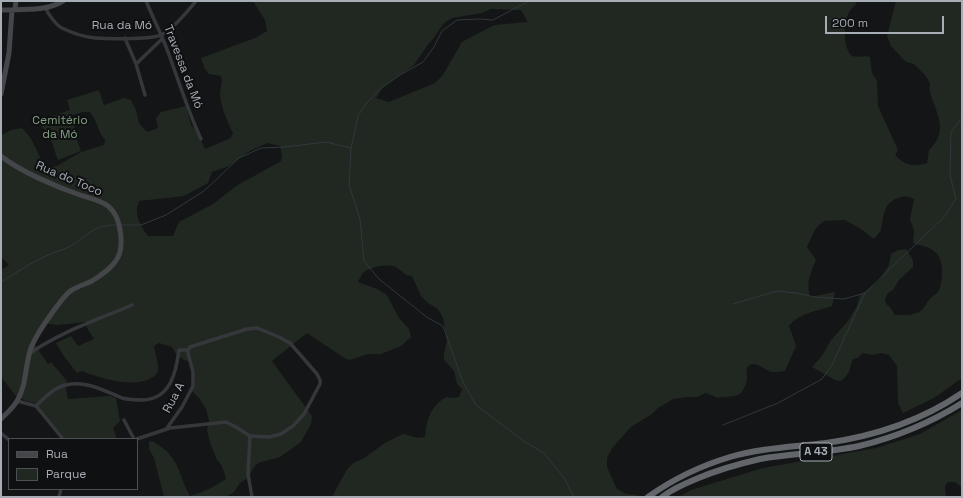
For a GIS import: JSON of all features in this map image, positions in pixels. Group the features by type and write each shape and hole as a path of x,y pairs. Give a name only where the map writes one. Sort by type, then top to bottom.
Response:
{"highway":[{"name":"A 43","path":"648,497 688,473 730,457 761,451 851,439 902,425 923,416 962,393"},
{"name":"A 43","path":"664,495 684,484 732,465 761,459 844,448 891,437 922,425 962,402"}],"street":[{"path":"1,94 9,53 13,9 16,1"},
{"path":"1,10 45,7 59,4 63,1"},
{"name":"Travessa da Mó","path":"146,1 168,50 193,124 201,139"},
{"name":"Rua da Mó","path":"45,7 47,12 61,28 89,37 161,37 196,1"},
{"path":"136,64 161,37"},
{"path":"125,38 136,64 145,95"},
{"name":"Rua do Toco","path":"1,156 55,186 99,201 109,206 119,227 122,242 121,253 115,262 91,281 72,290 62,299 34,341 29,354"},
{"path":"1,419 20,396 29,354 44,344 74,329 132,305"},
{"path":"36,406 56,389 66,385 93,386 123,398 134,400 158,397 166,391 175,375 179,350 188,350 190,347 247,329 257,328 290,343 317,374 320,380 320,384 304,414 293,426 281,434 269,437 250,436 226,422 188,425 166,429 138,438"},
{"name":"Rua A","path":"166,429 182,407 193,386 188,350"},
{"path":"17,401 36,406 62,438"},
{"path":"124,420 134,438"},
{"path":"250,436 248,474 252,497"}],"green space":[{"name":"Cemitério da Mó","path":"253,1 857,1 848,14 845,35 847,48 852,56 870,57 872,73 877,81 878,106 898,150 895,155 910,165 918,165 927,163 929,150 938,138 940,127 938,114 930,92 930,83 925,75 914,64 906,62 891,46 887,36 896,1 962,1 962,378 934,398 903,413 898,403 897,366 889,355 881,353 873,355 862,353 858,358 853,359 848,373 841,381 835,380 812,367 822,356 831,340 848,321 857,306 860,295 877,283 889,265 891,254 898,250 906,249 913,260 913,267 899,280 885,299 886,304 895,315 910,315 919,312 938,292 941,284 941,262 937,254 931,249 913,243 914,230 910,219 914,199 903,197 894,200 887,206 879,233 874,239 861,229 845,220 824,221 816,228 807,247 816,260 809,278 808,287 810,297 835,292 832,306 803,315 789,326 796,346 785,371 772,372 755,364 749,365 746,371 746,385 739,394 718,398 706,393 697,397 673,399 631,427 613,447 607,458 607,467 617,489 626,494 638,495 635,497 332,497 346,471 353,463 364,458 385,443 403,434 418,438 425,437 428,419 436,405 446,397 459,397 462,389 457,384 454,371 444,360 447,341 443,318 438,309 428,303 421,296 412,276 404,273 396,267 388,265 378,266 369,269 362,274 358,282 377,289 387,295 399,318 409,329 411,337 401,346 381,354 368,354 350,360 346,359 307,333 272,361 312,416 311,424 301,442 280,457 258,463 248,478 240,483 234,492 226,497 164,497 154,458 149,449 149,442 152,441 162,447 173,459 179,469 190,496 209,489 226,479 222,466 217,460 210,443 207,430 209,421 206,409 199,398 192,391 195,380 192,362 184,360 176,354 172,347 159,343 154,346 158,368 155,376 142,382 133,383 106,379 82,371 77,373 56,343 71,336 78,346 94,339 85,322 58,325 48,324 45,321 32,341 48,364 51,362 67,381 66,388 68,399 110,396 116,398 120,421 113,428 117,438 63,438 35,403 26,401 16,396 1,377 1,270 9,265 1,257 1,135 11,130 22,128 30,137 44,165 48,168 57,166 81,152 104,145 105,140 90,112 83,112 73,115 75,122 74,132 81,151 58,160 48,134 35,122 70,110 67,100 99,90 104,105 124,98 131,100 136,110 139,123 147,132 158,128 156,118 161,112 186,106 191,125 197,131 205,149 231,138 233,133 222,104 220,92 222,80 221,76 209,74 205,69 201,58 255,38 267,31 265,20","holes":["491,9 521,10 528,22 494,25 462,42 443,75 435,83 389,102 376,98 383,87 414,65 444,23 452,18 482,13","267,143 280,146 282,155 281,161 236,186 213,204 179,222 173,236 148,236 140,224 137,215 137,206 139,201 184,196 208,183 212,172 229,166 248,152"]},
{"path":"962,410 962,488 955,482 948,482 945,486 946,497 679,497 691,490 763,468 876,448 920,434"}],"waterway":[{"path":"122,225 141,225 166,215 204,191 239,158 261,148 285,147 326,142 351,148 358,116 365,105 380,89 400,75 423,62 434,47 442,31 457,20 493,20 529,1"},
{"path":"723,425 778,403 822,379 832,365 865,293 944,217 956,199 950,175 951,132 962,118"},
{"path":"351,149 349,185 360,219 364,261 379,279 428,318 443,326 463,382 476,405 525,442 544,453 564,478 574,497"},
{"path":"1,282 40,259 69,247 94,230 100,227 115,225"},
{"path":"733,304 777,291 815,297 844,299 865,293"}]}
